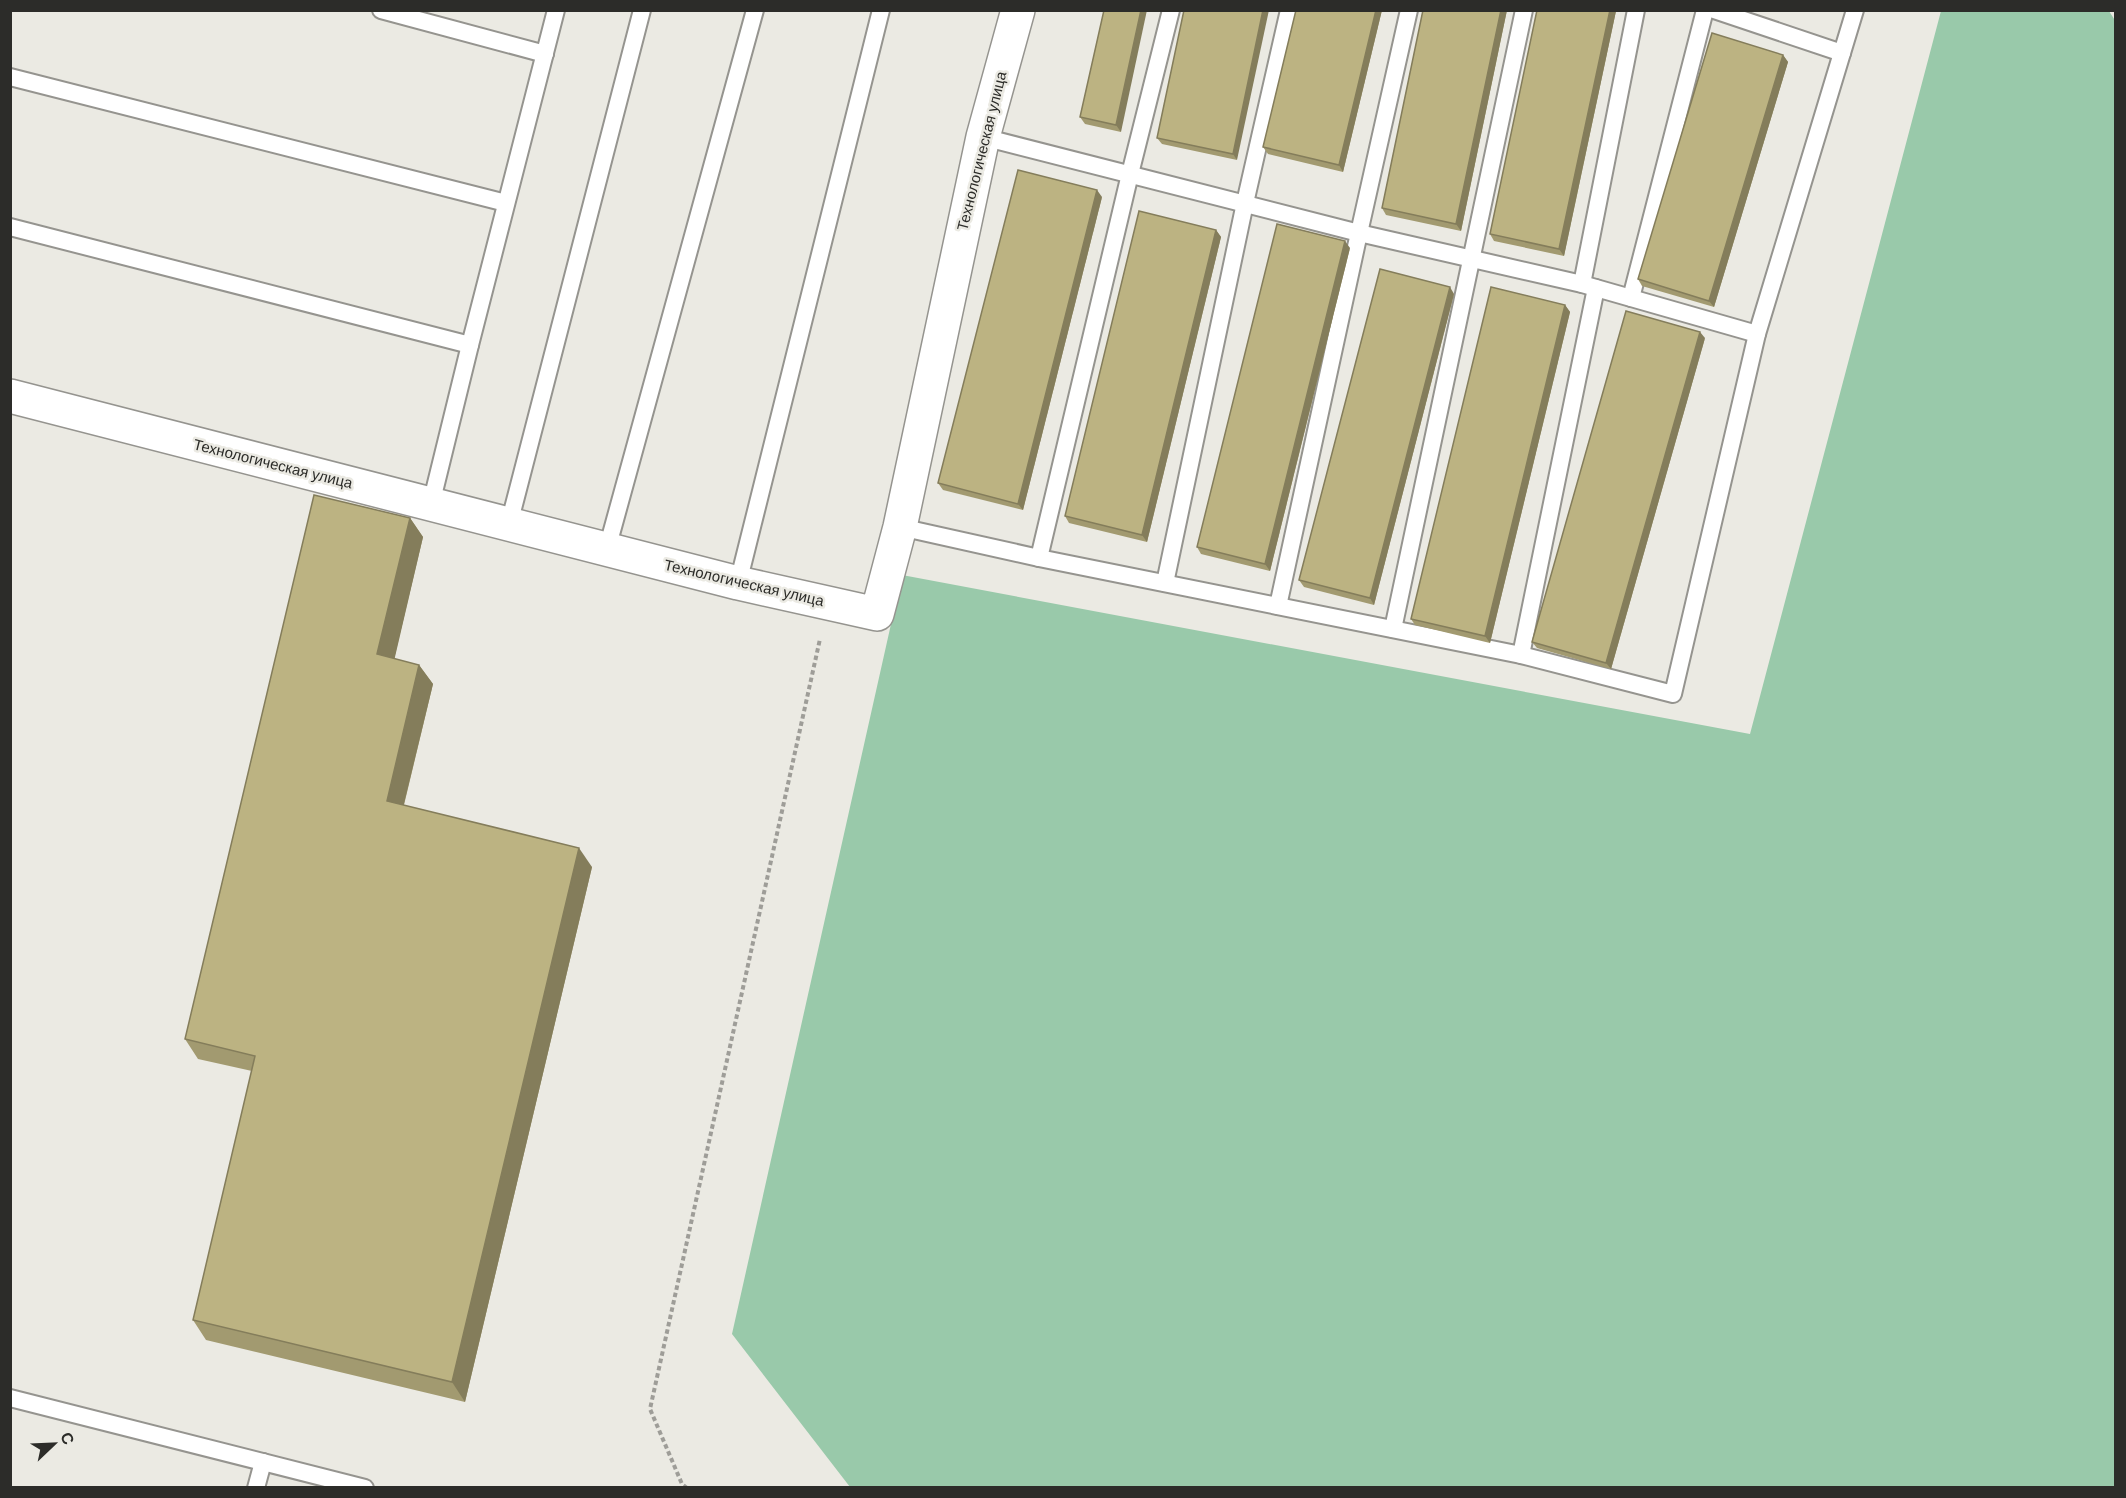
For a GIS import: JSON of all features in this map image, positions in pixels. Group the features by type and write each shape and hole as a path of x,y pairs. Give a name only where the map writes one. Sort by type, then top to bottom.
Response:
{"street":[{"name":"Технологическая улица","path":"10,396 738,583 878,614 900,527 983,137 1018,10"}],"lane":[{"path":"381,10 545,54"},
{"path":"431,504 556,10"},
{"path":"509,524 642,10"},
{"path":"607,549 755,10"},
{"path":"738,583 881,10"},
{"path":"1039,558 1171,10"},
{"path":"1165,583 1288,10"},
{"path":"1278,606 1410,10"},
{"path":"1393,629 1524,10"},
{"path":"1521,655 1589,286 1636,10"},
{"path":"1630,298 1705,10"},
{"path":"1714,10 1842,53"},
{"path":"900,527 1039,558 1521,655 1674,694 1757,334 1855,10"},
{"path":"10,77 506,203"},
{"path":"983,137 1245,204 1589,286 1757,334"},
{"path":"10,227 470,345"},
{"path":"10,1398 365,1488"},
{"path":"256,1488 263,1462"}],"path":[{"path":"687,1488 682,1484 650,1409 828,603"}],"green space":[{"path":"1941,11 2109,11 2116,22 2115,1487 850,1487 732,1334 902,575 1750,734"}],"building":[{"path":"1104,10 1141,10 1116,125 1080,117"},
{"path":"1184,10 1263,10 1233,154 1157,138"},
{"path":"1296,10 1376,10 1339,165 1263,147"},
{"path":"1423,10 1501,10 1456,224 1382,208"},
{"path":"1537,10 1610,10 1559,249 1490,234"},
{"path":"1712,33 1783,55 1709,301 1638,279"},
{"path":"1018,170 1097,190 1018,504 938,483"},
{"path":"1139,211 1216,230 1142,535 1065,516"},
{"path":"1277,224 1345,241 1265,564 1197,547"},
{"path":"1380,269 1450,287 1370,598 1299,580"},
{"path":"1491,287 1565,305 1485,636 1411,619"},
{"path":"1626,311 1700,332 1606,663 1532,642"},
{"path":"314,495 410,518 377,654 419,665 387,801 579,848 452,1382 193,1320 255,1056 185,1039"}]}
